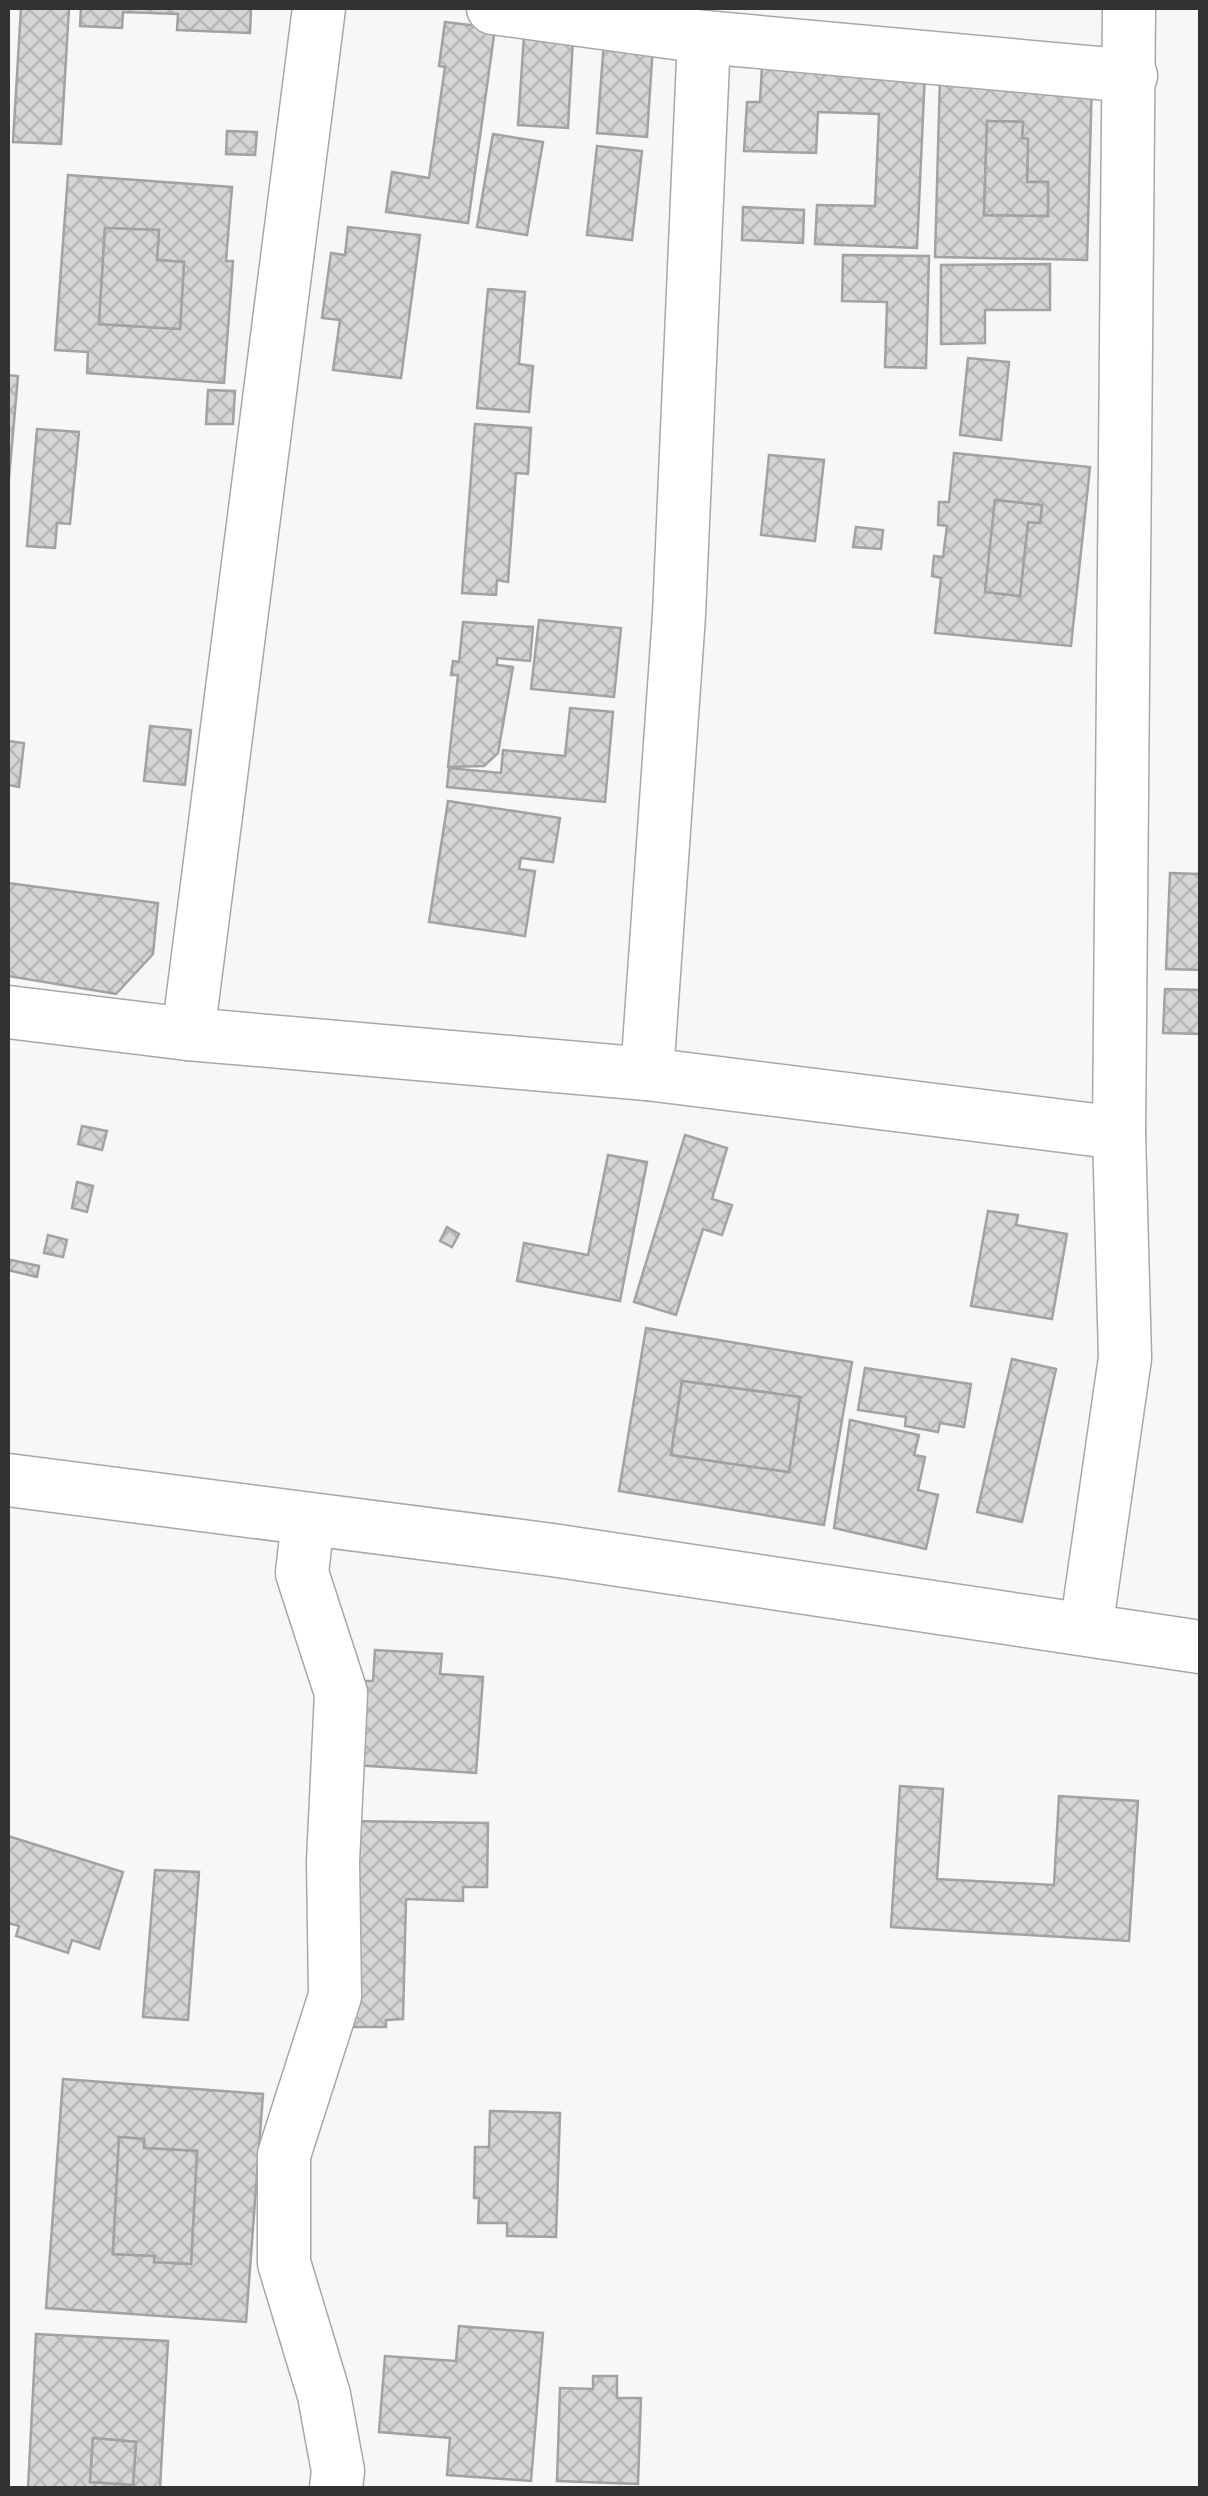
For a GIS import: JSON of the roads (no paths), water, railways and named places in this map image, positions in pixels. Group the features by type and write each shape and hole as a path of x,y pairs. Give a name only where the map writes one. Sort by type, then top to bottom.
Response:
{"street":[{"path":"188,1034 318,8"},
{"path":"493,8 704,37 1131,76"},
{"path":"1086,1629 1125,1358 1119,1133 1129,8"},
{"path":"646,1074 679,615 704,37"},
{"path":"8,1012 188,1034 646,1074 1119,1133"},
{"path":"8,1480 552,1550 1200,1647"},
{"path":"308,1520 302,1573 342,1693 333,1862 335,1996 284,2156 284,2263 324,2395 338,2471 336,2488"}]}
